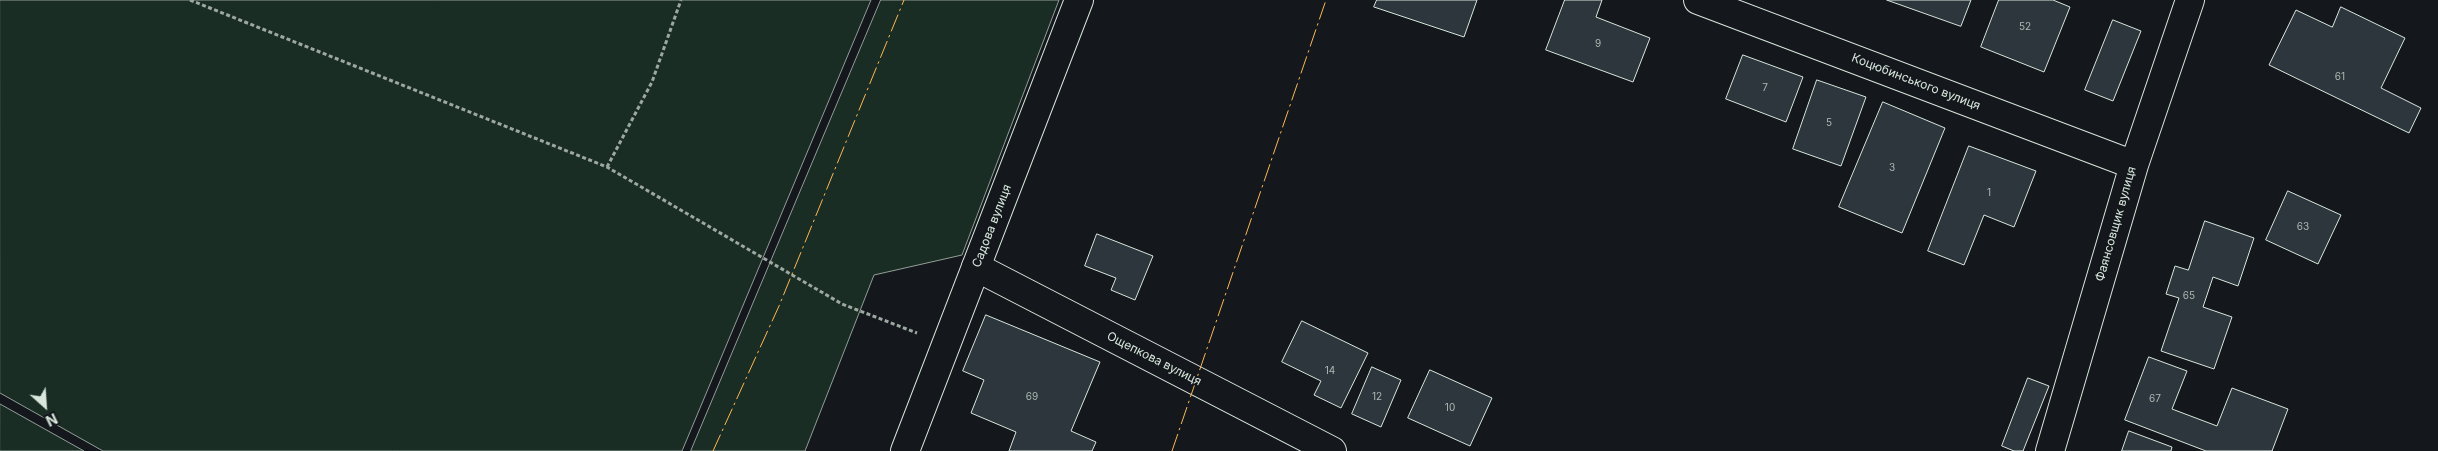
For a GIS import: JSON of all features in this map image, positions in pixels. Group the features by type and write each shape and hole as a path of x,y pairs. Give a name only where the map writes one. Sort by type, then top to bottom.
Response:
{"street":[{"name":"Садова вулиця","path":"905,451 1079,0"},
{"name":"Коцюбинського вулиця","path":"1698,0 2134,164"},
{"name":"Фаянсовщик вулиця","path":"2050,451 2134,164 2190,0"},
{"name":"Ощепкова вулиця","path":"976,267 1332,451"}],"path":[{"path":"190,0 607,167 842,304 946,344"},
{"path":"607,167 652,82 681,0"}],"green space":[{"path":"0,0 871,0 682,451 103,451 0,393"},
{"path":"881,0 1059,0 962,255 874,275 805,451 691,451"},
{"path":"0,404 84,451 0,451"}],"building":[{"path":"1377,0 1477,0 1464,37 1374,7"},
{"path":"1565,0 1602,0 1596,17 1650,38 1633,82 1546,50"},
{"path":"1887,0 1971,0 1961,26"},
{"path":"1999,0 2053,0 2070,7 2044,72 1981,47"},
{"path":"2341,7 2405,38 2381,88 2421,108 2409,133 2269,65 2296,10 2332,27"},
{"path":"2113,20 2141,31 2113,101 2085,90"},
{"path":"1743,55 1803,77 1786,122 1726,99"},
{"path":"1817,80 1866,97 1841,166 1793,149"},
{"path":"1883,102 1945,128 1902,233 1839,207"},
{"path":"1969,146 2036,171 2014,227 1984,215 1964,265 1928,251"},
{"path":"2288,191 2341,215 2318,264 2266,240"},
{"path":"2205,221 2254,238 2238,286 2213,277 2203,307 2232,317 2214,369 2161,351 2179,298 2166,294 2175,266 2188,270"},
{"path":"1097,234 1153,256 1135,300 1111,290 1116,278 1085,266"},
{"path":"986,315 1100,362 1071,431 1096,442 1092,451 1009,451 1016,432 971,413 984,380 963,371"},
{"path":"1302,321 1368,353 1341,408 1314,395 1321,381 1282,362"},
{"path":"2149,357 2187,371 2172,409 2217,426 2232,388 2288,409 2272,451 2206,451 2125,420"},
{"path":"1372,367 1401,380 1381,427 1352,414"},
{"path":"1430,370 1492,398 1470,446 1408,418"},
{"path":"2028,378 2049,386 2023,451 2014,451 2002,446"},
{"path":"2129,431 2172,447 2171,451 2122,451"}],"power":[{"path":"713,451 779,306 904,0"},
{"path":"1172,451 1326,0"}]}
